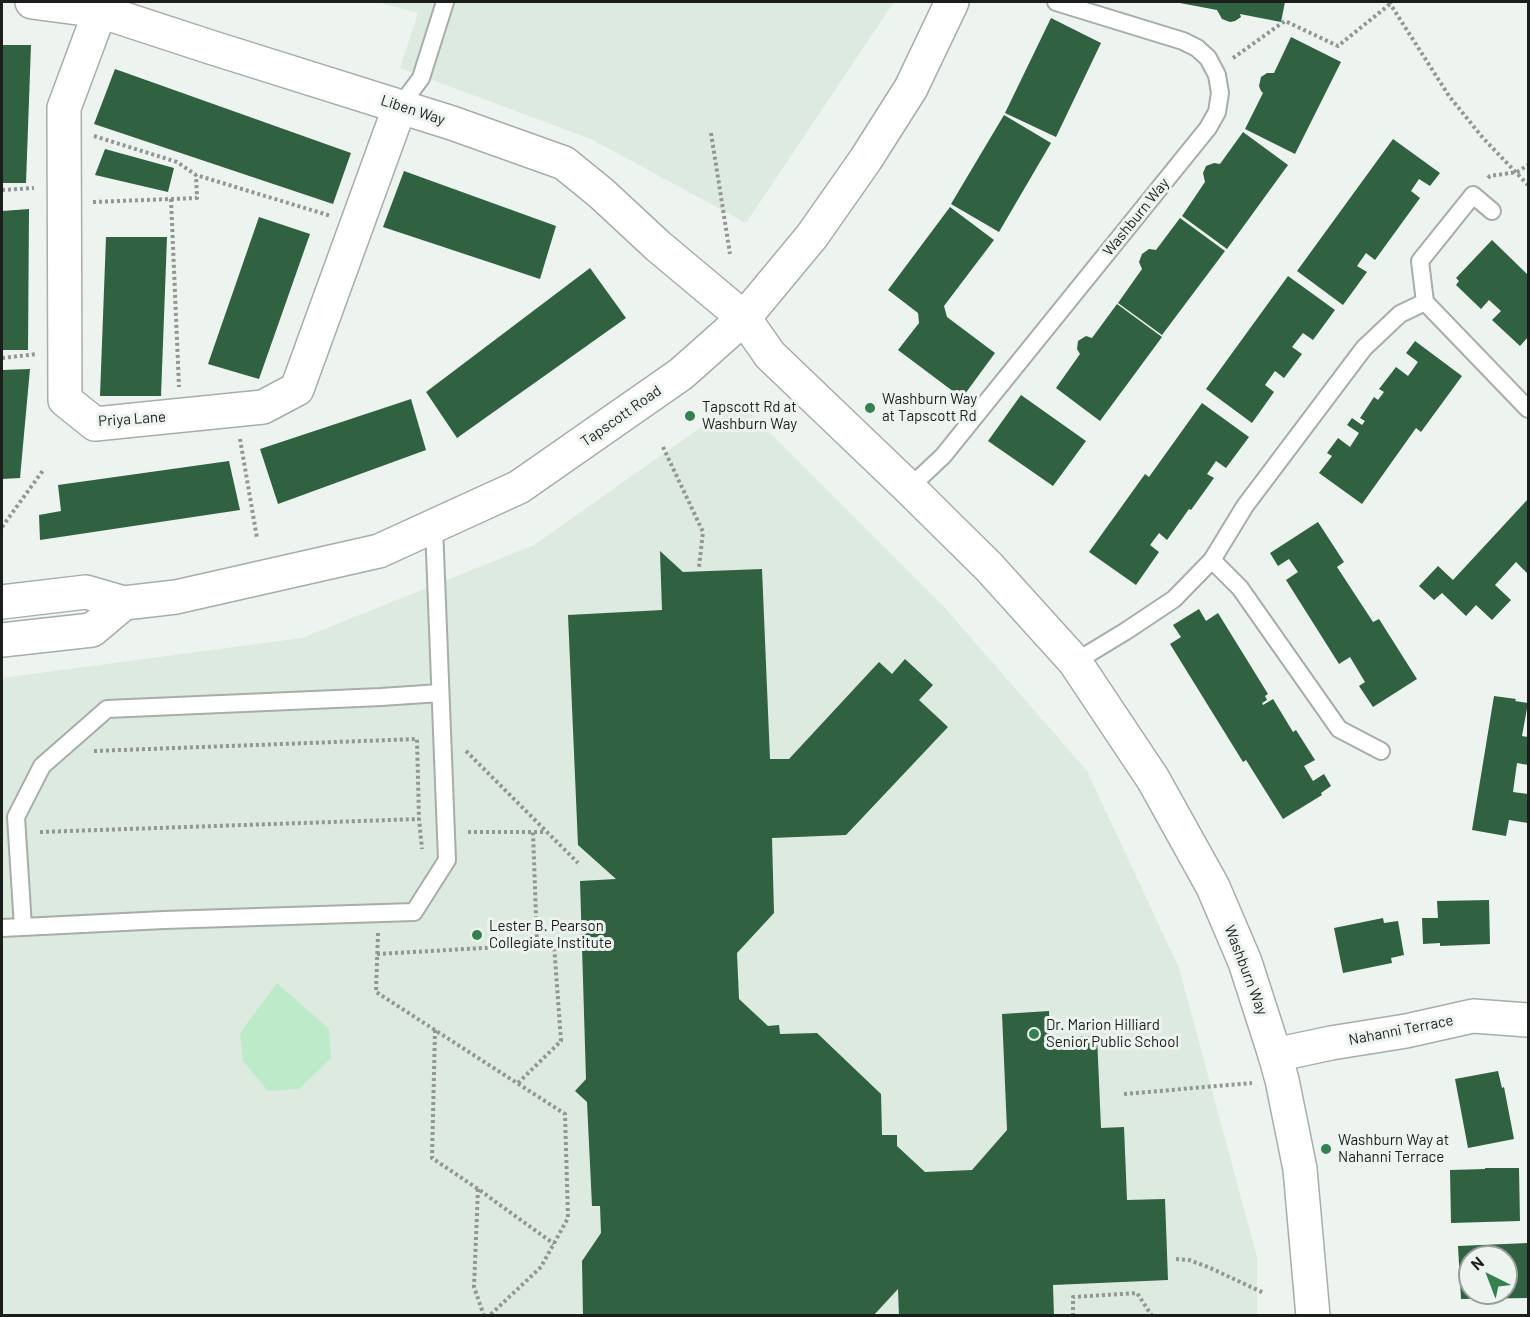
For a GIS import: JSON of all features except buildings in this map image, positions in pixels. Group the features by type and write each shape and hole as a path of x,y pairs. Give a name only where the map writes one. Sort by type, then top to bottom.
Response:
{"street":[{"name":"Liben Way","path":"32,2 100,11 452,123 564,163 744,318"},
{"name":"Tapscott Road","path":"2,602 86,592 124,603 176,597 379,551 519,488 681,374 744,318 812,236 866,159 910,88 952,2"},
{"name":"Priya Lane","path":"100,11 64,108 65,400 95,424 263,407 297,389 400,106"},
{"name":"Washburn Way","path":"744,318 771,355 989,567 1075,662 1153,779 1213,887 1245,962 1279,1068 1300,1169 1312,1316"},
{"path":"2,640 92,630 124,603"},
{"name":"Nahanni Terrace","path":"1279,1068 1331,1043 1406,1031 1473,1016 1528,1020"}],"lane":[{"path":"400,106 420,78 444,2"},
{"path":"1056,2 1187,43 1203,53 1215,71"},
{"name":"Washburn Way","path":"909,488 943,456 1208,128 1215,115 1220,97 1220,86 1215,71"},
{"path":"1492,211 1473,195 1420,261 1425,302 1528,409"},
{"path":"1075,662 1174,599 1212,560 1245,506 1364,348 1400,314 1425,302"},
{"path":"2,928 414,912 447,860 434,526"},
{"path":"1212,560 1240,588 1339,729 1381,751"},
{"path":"22,927 16,817 42,766 107,709 440,693"}],"path":[{"path":"1215,71 1286,21 1338,46 1390,2 1449,96 1528,185"},
{"path":"64,126 177,162 196,175 357,224"},
{"path":"711,133 730,254"},
{"path":"1473,195 1490,176 1517,172 1528,165"},
{"path":"83,202 197,198 196,175"},
{"path":"171,199 179,416"},
{"path":"238,432 257,538"},
{"path":"663,447 703,532 699,567"},
{"path":"2,528 44,469"},
{"path":"442,727 578,863"},
{"path":"86,751 417,739 422,850"},
{"path":"40,832 419,819"},
{"path":"446,832 546,832"},
{"path":"534,832 537,945"},
{"path":"378,932 376,992 565,1114 568,1218 541,1267 486,1316 474,1287 478,1189"},
{"path":"377,954 554,944 561,1041 518,1083"},
{"path":"435,1030 432,1158 554,1244"},
{"path":"1125,1094 1279,1068"},
{"path":"1176,1260 1189,1260 1208,1267 1264,1293"},
{"path":"1073,1316 1073,1297 1137,1293 1152,1316"}],"shaded area":[{"path":"377,2 894,2 746,223 591,139 400,68 418,13"},
{"name":"Lester B. Pearson Collegiate Institute","path":"738,401 945,608 1087,771 1179,968 1257,1257 1257,1315 2,1315 2,678 302,638 534,545"}],"green space":[{"path":"277,983 329,1029 331,1058 299,1089 268,1091 243,1061 240,1033"}],"place":[{"name":"Washburn Way at Tapscott Rd","path":"870,408"},
{"name":"Tapscott Rd at Washburn Way","path":"690,416"},
{"name":"Lester B. Pearson Collegiate Institute","path":"477,935"},
{"name":"Dr. Marion Hilliard Senior Public School","path":"1034,1034"},
{"name":"Washburn Way at Nahanni Terrace","path":"1326,1149"}]}
